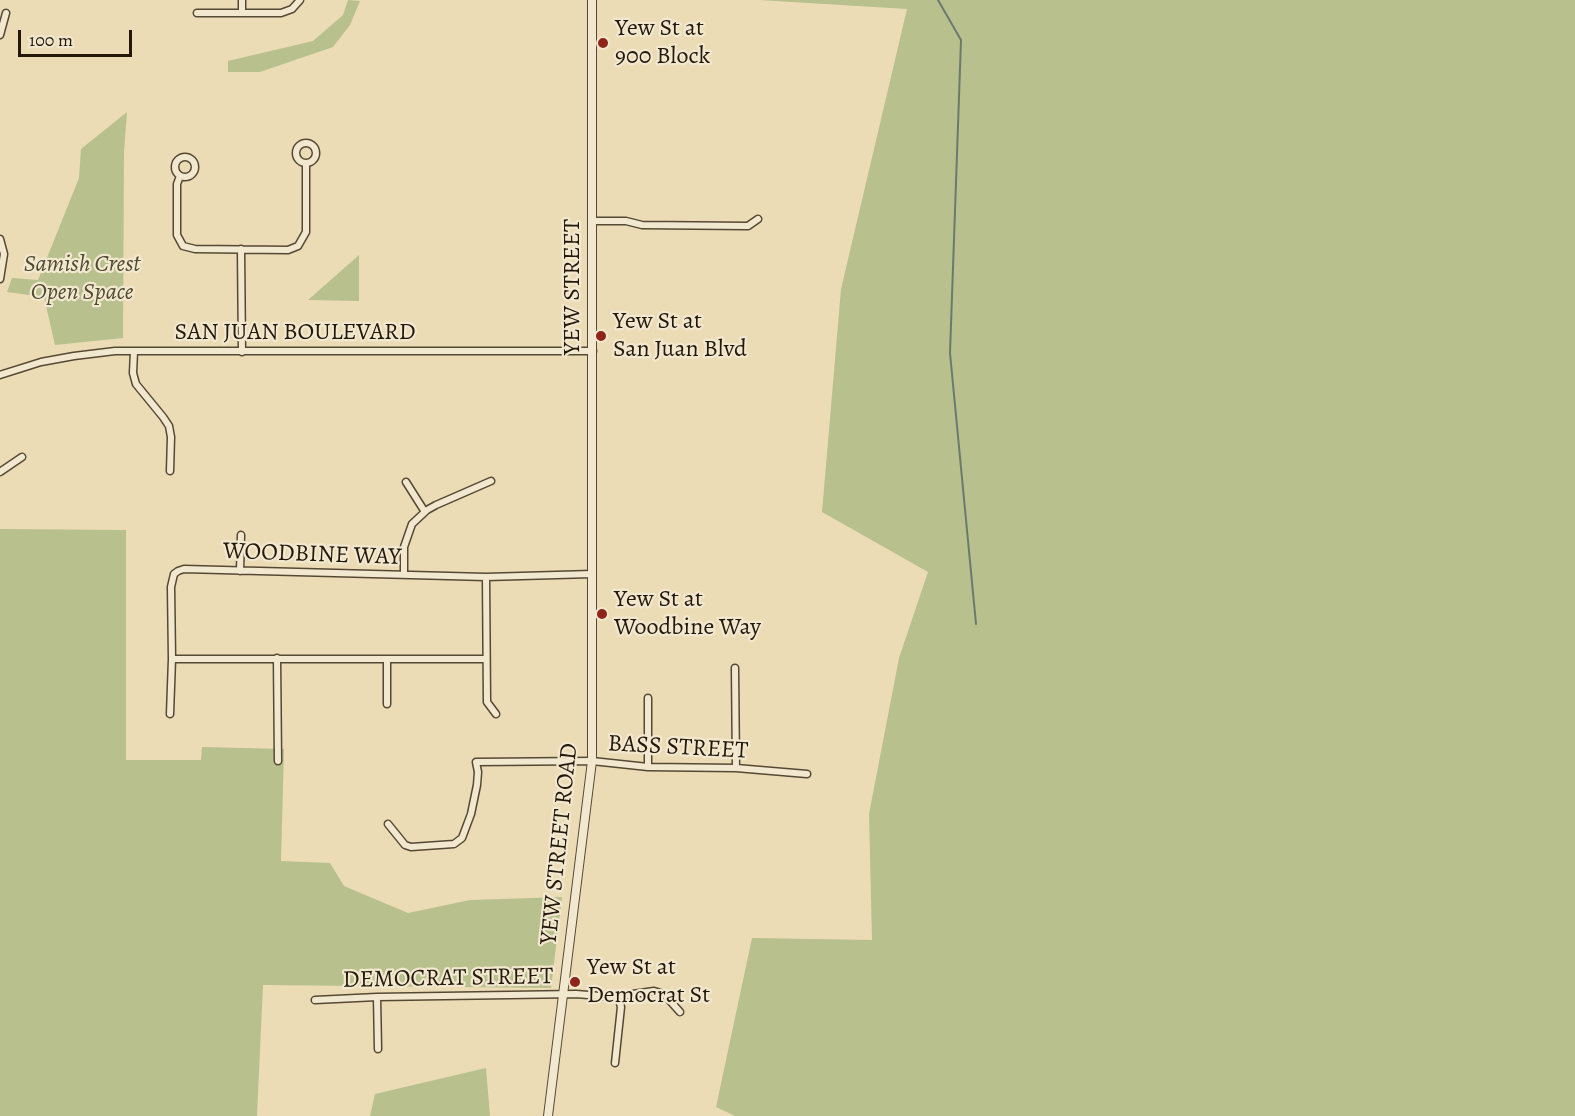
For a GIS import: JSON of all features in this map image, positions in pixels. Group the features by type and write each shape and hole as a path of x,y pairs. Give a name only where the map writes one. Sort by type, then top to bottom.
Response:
{"street":[{"path":"242,0 242,12"},
{"path":"197,12 281,12 292,9 300,0"},
{"name":"YEW STREET","path":"592,0 592,574"},
{"path":"0,35 6,13"},
{"path":"180,176 177,184 177,235 183,246 195,249 288,250 294,249 302,242 306,232 306,163"},
{"path":"592,221 626,221 642,225 748,226 758,219"},
{"path":"0,239 4,254 0,279"},
{"path":"241,249 242,352"},
{"path":"135,351 133,373 136,384 169,426 170,471"},
{"name":"SAN JUAN BOULEVARD","path":"0,375 41,362 74,356 135,351 592,351"},
{"path":"0,472 22,457"},
{"path":"404,575 405,539 412,524 425,512 491,481"},
{"path":"406,482 425,512"},
{"path":"240,571 241,535"},
{"name":"WOODBINE WAY","path":"170,714 171,587 174,574 184,569 486,577 592,574"},
{"name":"YEW STREET ROAD","path":"548,1116 592,761 592,574"},
{"path":"486,577 487,702 496,714"},
{"path":"277,658 278,761"},
{"path":"172,659 486,659"},
{"path":"387,659 387,704"},
{"path":"735,668 736,768"},
{"path":"648,698 648,767"},
{"name":"BASS STREET","path":"388,824 405,844 411,847 454,844 462,838 471,814 477,784 476,762 592,761 648,767 736,768 807,774"},
{"name":"DEMOCRAT STREET","path":"315,1000 377,997 618,996 654,991 664,994 680,1012"},
{"path":"615,1063 621,1007 618,996"},
{"path":"377,997 378,1049"}],"green space":[{"path":"348,0 360,1 350,25 333,47 260,72 228,72 228,61 313,41 343,15"},
{"path":"759,0 1575,0 1575,1116 735,1116 716,1107 752,938 872,940 869,814 899,658 928,572 822,512 841,289 907,9"},
{"name":"Samish Crest Open Space","path":"127,112 124,152 123,338 55,345 44,297 7,292 12,278 38,280 79,178 81,149"},
{"path":"359,255 359,301 308,300"},
{"path":"0,529 126,530 126,760 201,760 202,747 284,749 281,861 330,863 344,886 408,913 470,900 562,897 551,988 263,985 257,1116 0,1116"},
{"path":"486,1068 490,1116 370,1116 375,1094"}],"waterway":[{"path":"938,0 961,40 950,353 976,624"}],"place":[{"name":"Yew St at 900 Block","path":"603,43"},
{"name":"Yew St at San Juan Blvd","path":"601,336"},
{"name":"Yew St at Woodbine Way","path":"602,614"},
{"name":"Yew St at Democrat St","path":"575,982"}]}
